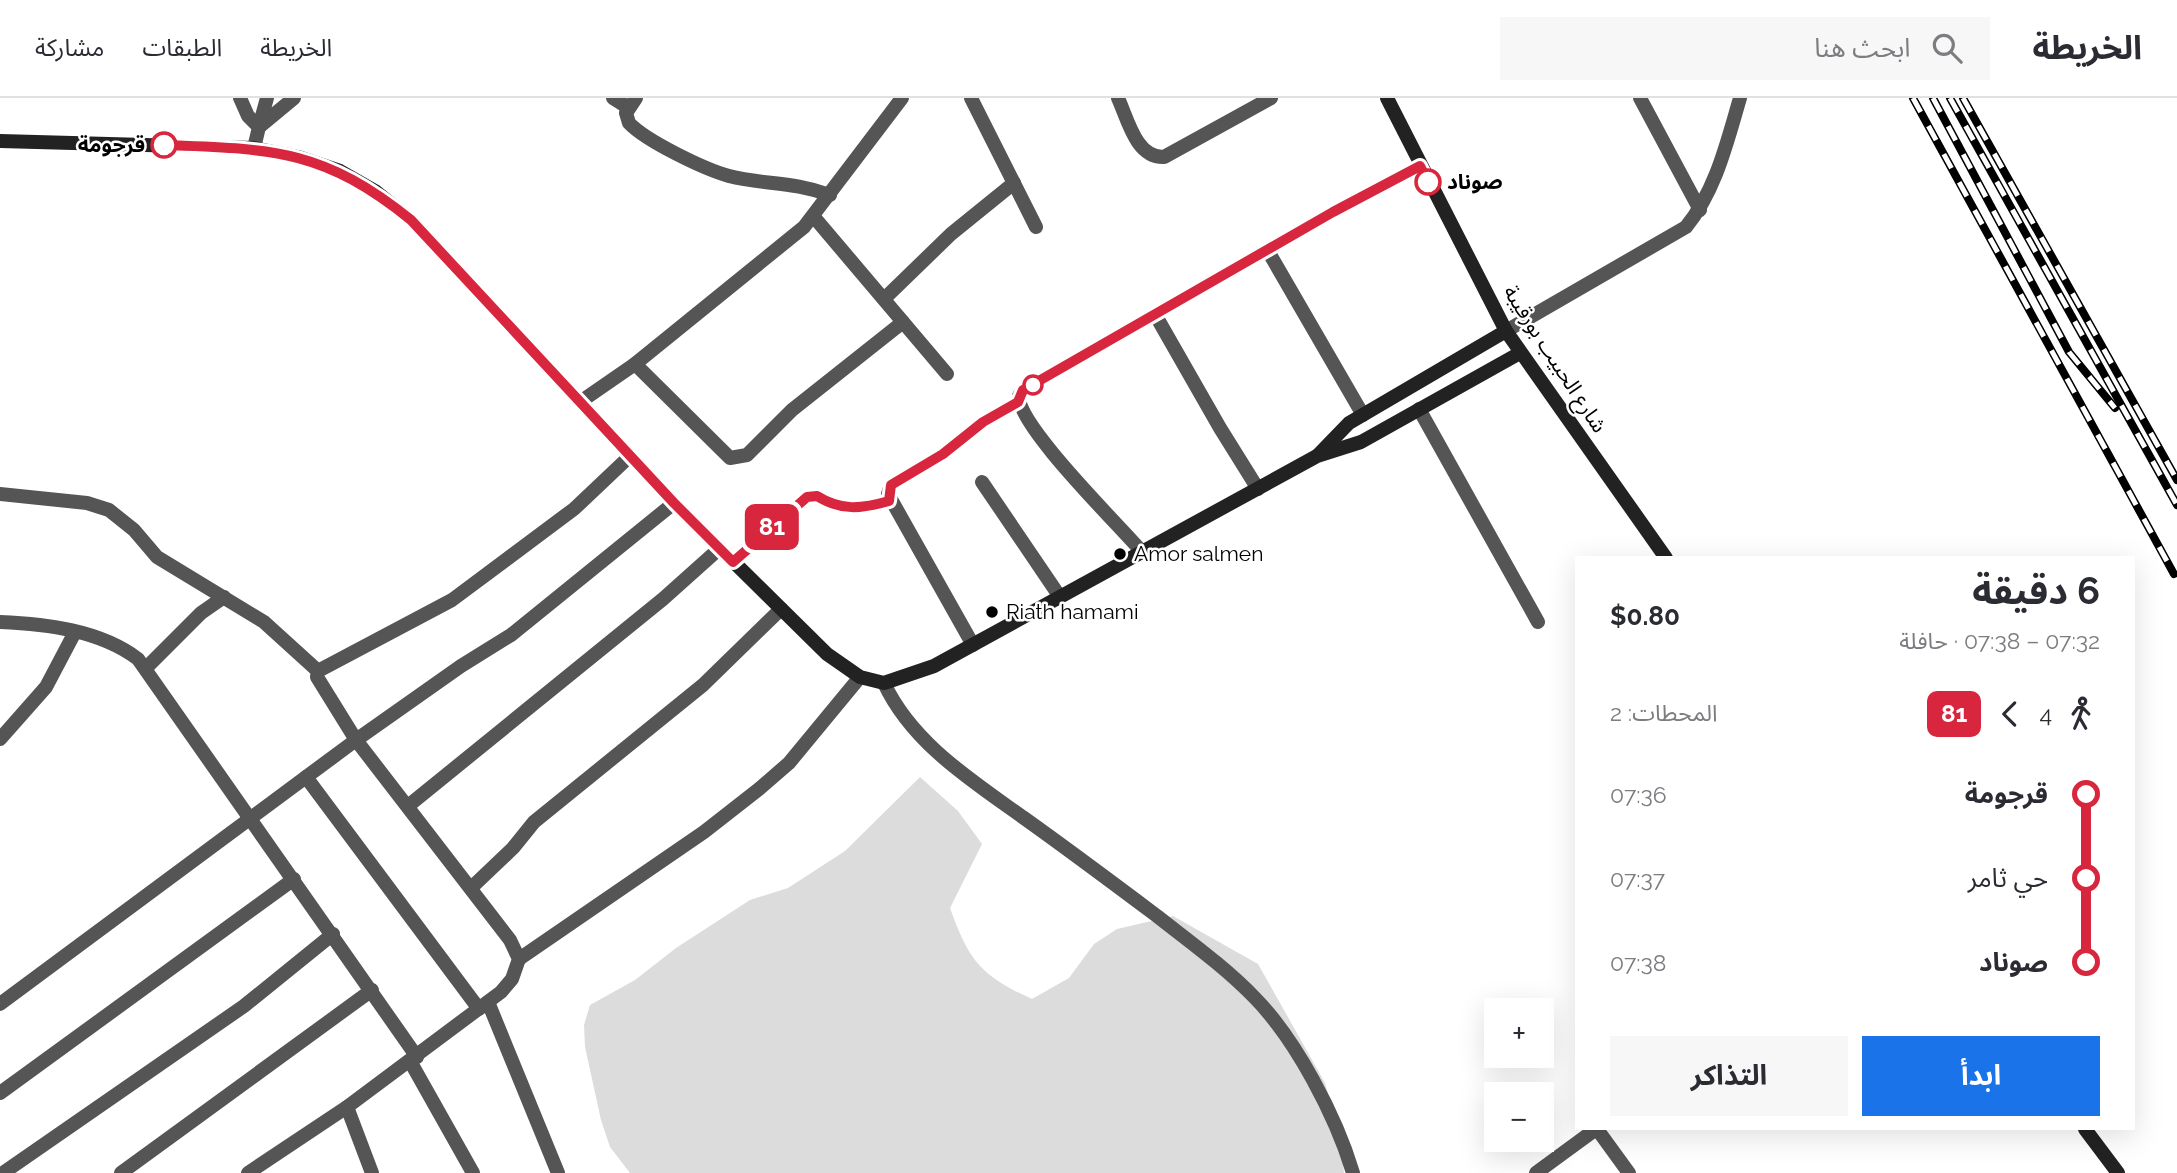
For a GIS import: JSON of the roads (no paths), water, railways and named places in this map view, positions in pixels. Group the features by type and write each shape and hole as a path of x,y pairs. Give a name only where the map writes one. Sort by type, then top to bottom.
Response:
{"main road":[{"name":"شارع الحبيب بورقيبة","path":"1387,98 1506,331 1665,556"},
{"path":"0,141 254,148 298,157 340,171 376,191 411,220 674,503 827,654 860,677 884,682 934,666 1317,456 1362,442 1520,353"},
{"path":"1317,456 1349,423 1506,331"},
{"path":"2086,1130 2118,1173"}],"street":[{"path":"240,98 248,116 259,127"},
{"path":"254,148 267,98"},
{"path":"259,127 295,98"},
{"path":"613,98 632,103 626,118 633,127 696,163 730,176 797,184 830,195"},
{"path":"580,402 635,364 814,217 902,98"},
{"path":"971,98 1037,227"},
{"path":"1118,98 1142,150 1153,158 1164,157 1271,98"},
{"path":"1640,98 1700,210"},
{"path":"1506,331 1686,227 1700,210 1727,144 1740,98"},
{"path":"973,645 915,541 889,501 891,485 943,454 983,422 1018,402 1023,390 1333,212 1420,166"},
{"path":"884,299 951,234 1014,183"},
{"path":"814,217 947,374"},
{"path":"1268,251 1363,415"},
{"path":"1156,316 1220,429 1258,489"},
{"path":"635,364 730,458 739,459 747,455 792,410 903,322"},
{"path":"1018,402 1046,445 1142,552"},
{"path":"1419,409 1538,622"},
{"path":"318,671 452,600 574,509 630,456"},
{"path":"982,482 1060,597"},
{"path":"0,494 87,503 109,510 134,530 157,557 264,622 318,671"},
{"path":"733,562 807,497 817,496 828,505 849,507 889,501"},
{"path":"0,1004 356,740 461,666 511,635 674,503"},
{"path":"408,806 663,599 720,548"},
{"path":"146,668 201,613 224,597"},
{"path":"471,888 513,848 534,822 703,685 780,608"},
{"path":"0,622 45,625 75,632 128,651 146,668 372,990 413,1059 473,1173"},
{"path":"0,739 46,687 75,632"},
{"path":"318,671 317,677 356,740 510,940 519,959"},
{"path":"248,1173 347,1107 483,1006 512,979 519,959 704,832 759,789 789,763 860,677"},
{"path":"884,682 916,732 960,772 1122,889 1228,972 1255,998 1282,1029 1310,1076 1353,1173"},
{"path":"306,778 483,1006 558,1173"},
{"path":"0,1093 294,878"},
{"path":"1,1172 244,1006 333,934"},
{"path":"121,1173 372,990"},
{"path":"347,1107 372,1173"},
{"path":"1536,1173 1596,1130"},
{"path":"1598,1130 1629,1173"}],"railway":[{"path":"1913,98 2174,574"},
{"path":"1933,98 2069,352 2115,408"},
{"path":"1950,98 2177,505"},
{"path":"1963,98 2177,480"}],"place":[{"name":"قرجومة","path":"164,145"},
{"name":"صوناد","path":"1428,182"},
{"name":"Amor salmen","path":"1120,554"},
{"name":"Riath hamami","path":"992,612"}]}
